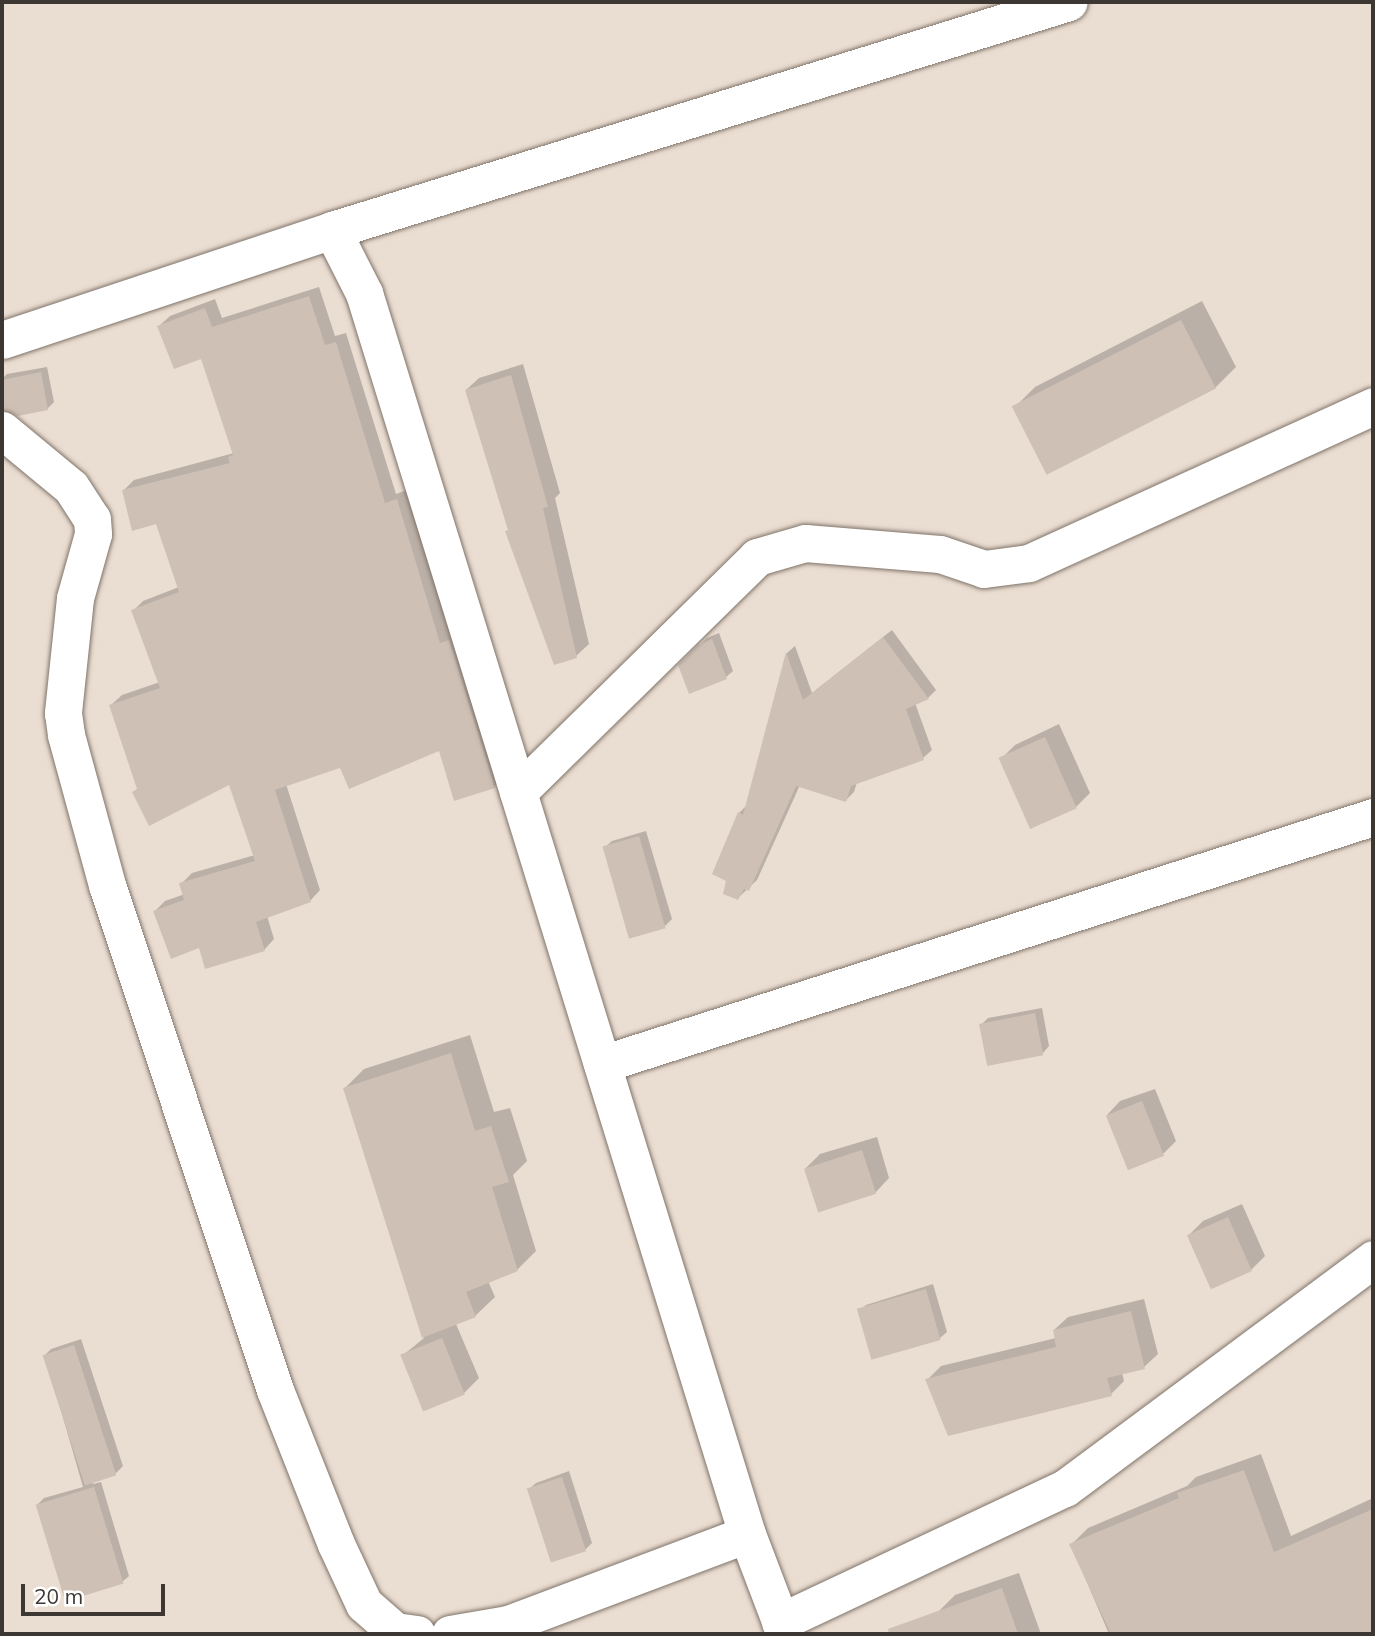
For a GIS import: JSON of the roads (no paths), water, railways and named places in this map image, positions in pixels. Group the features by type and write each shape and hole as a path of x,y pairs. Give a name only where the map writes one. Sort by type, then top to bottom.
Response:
{"street":[{"path":"2,340 332,230 1069,2"},
{"path":"332,230 363,293 747,1534 782,1628 1065,1488 1373,1259"},
{"path":"518,792 757,557 805,543 940,554 984,569 1029,563 1373,406"},
{"path":"2,430 71,487 92,519 93,534 75,598 62,713 65,735 107,885 275,1390 336,1544 364,1604 395,1631 417,1634"},
{"path":"602,1064 1373,817"},
{"path":"450,1634 508,1624 747,1534"}]}
